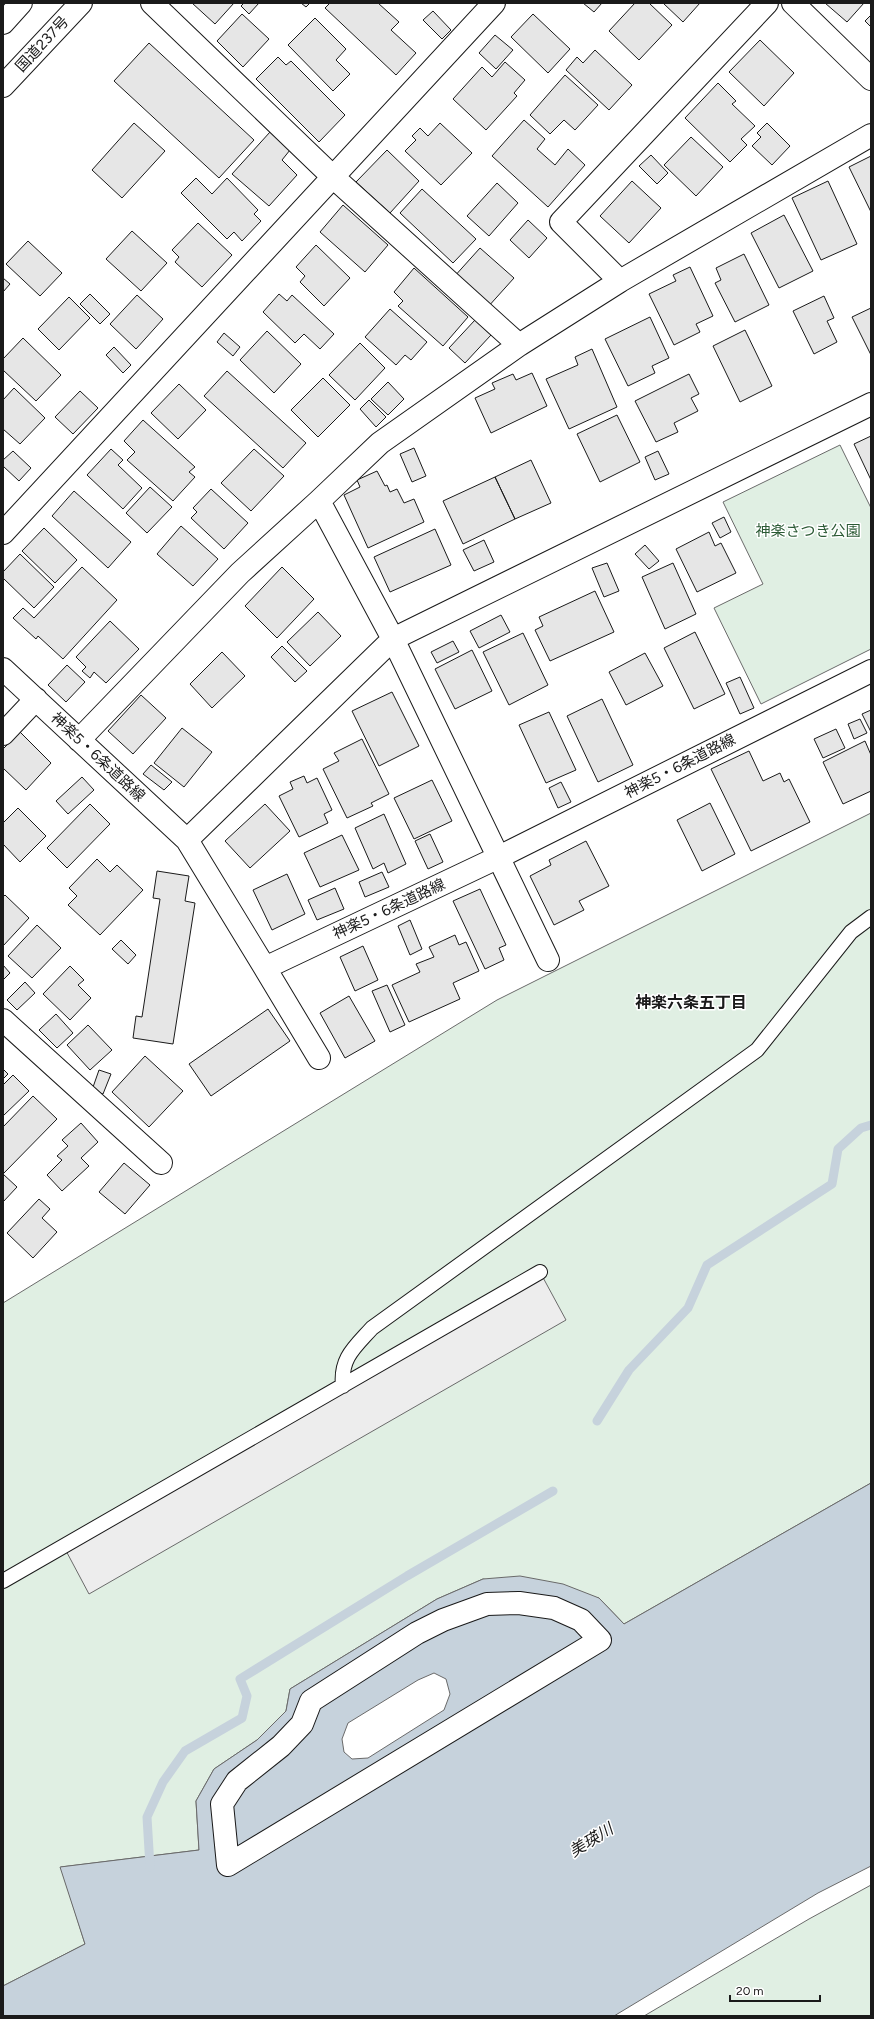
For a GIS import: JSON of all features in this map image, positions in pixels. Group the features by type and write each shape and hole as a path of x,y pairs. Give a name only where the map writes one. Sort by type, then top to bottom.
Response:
{"main road":[{"path":"3,23 21,3"},
{"name":"国道237号","path":"3,86 80,3"},
{"path":"152,3 332,176 519,346"},
{"path":"3,533 332,176 494,3"},
{"path":"620,281 561,222 766,3"},
{"path":"793,3 871,78"},
{"path":"79,740 240,572 319,501 380,443 519,346 620,281 871,135"},
{"path":"187,840 393,639 871,404"},
{"path":"319,501 393,639 497,858 548,960"},
{"name":"神楽5・6条道路線","path":"3,669 187,840 265,968 497,858 871,671"},
{"path":"3,734 36,699"},
{"path":"265,968 319,1058"},
{"path":"3,1020 160,1162"},
{"path":"519,1603 554,1608 581,1620 600,1640 228,1866 222,1804 237,1781 281,1746 302,1724 311,1701 417,1633 443,1620 487,1604 519,1603"}],"lane":[{"path":"343,1386 341,1373 349,1354 372,1328 757,1050 850,932 871,917"},
{"path":"3,1581 540,1272"}],"green space":[{"name":"神楽さつき公園","path":"840,445 871,508 871,649 761,704 714,608 763,584 723,502"},
{"path":"871,813 871,1483 624,1624 599,1598 483,1579 437,1599 290,1689 286,1711 257,1740 214,1769 196,1801 199,1850 61,1867 85,1944 3,1986 3,1303 497,1000"},
{"path":"871,1885 871,2016 644,2016 809,1919"}],"shaded area":[{"path":"540,1272 566,1320 89,1594 64,1547"}],"water":[{"name":"美瑛川","path":"871,1483 871,1866 818,1893 614,2016 3,2016 3,1986 85,1944 60,1867 199,1850 196,1801 214,1769 257,1740 286,1711 290,1689 437,1599 483,1579 520,1576 563,1584 599,1598 624,1624","holes":["434,1673 446,1679 450,1694 444,1710 368,1758 352,1759 344,1752 342,1739 348,1723 418,1680"]}],"building":[{"path":"192,3 234,3 215,24"},
{"path":"244,3 259,3 249,14 241,6"},
{"path":"301,3 310,3 306,7"},
{"path":"330,3 378,3 399,22 391,30 416,53 396,75 325,8"},
{"path":"583,3 602,3 594,12"},
{"path":"635,3 649,3 672,25 639,60 609,31"},
{"path":"663,3 700,3 683,22"},
{"path":"825,3 864,3 847,22"},
{"path":"433,11 451,30 442,39 423,20"},
{"path":"242,14 269,39 243,67 217,41"},
{"path":"533,14 570,49 548,73 511,37"},
{"path":"871,15 871,27 865,21"},
{"path":"315,18 346,49 336,60 350,74 333,91 288,45"},
{"path":"495,35 513,50 496,69 479,53"},
{"path":"760,40 794,73 764,106 729,72"},
{"path":"149,43 254,140 219,178 114,81"},
{"path":"595,50 632,85 609,110 566,70 577,57 583,63"},
{"path":"278,57 286,65 291,61 345,115 319,142 256,79"},
{"path":"505,62 525,80 514,93 517,96 486,130 453,99 482,67 492,77"},
{"path":"565,75 598,105 575,130 564,120 550,134 530,115"},
{"path":"718,83 736,101 732,104 755,126 741,139 747,145 730,162 685,118"},
{"path":"524,120 545,139 537,149 555,165 568,149 585,165 548,207 492,156"},
{"path":"134,123 165,151 122,198 92,170"},
{"path":"440,123 472,153 441,185 405,151 416,140 412,136 420,128 428,136"},
{"path":"767,123 790,146 772,165 752,146 761,137 757,133"},
{"path":"270,132 290,150 282,160 297,175 269,206 232,174"},
{"path":"691,137 723,167 696,196 664,165"},
{"path":"387,150 419,181 390,213 356,182"},
{"path":"651,155 668,173 657,184 639,166"},
{"path":"871,156 871,212 849,167"},
{"path":"196,178 212,194 227,178 258,210 254,214 261,221 242,241 234,232 227,239 181,193"},
{"path":"632,181 661,208 629,243 600,216"},
{"path":"828,181 857,244 821,260 792,198"},
{"path":"497,183 518,203 489,236 467,216"},
{"path":"422,189 476,239 453,263 400,213"},
{"path":"343,205 388,245 365,272 320,232"},
{"path":"784,215 813,271 779,288 751,233"},
{"path":"528,220 547,238 529,258 510,240"},
{"path":"198,223 232,255 202,287 175,262 179,257 172,250"},
{"path":"132,231 167,263 141,291 106,259"},
{"path":"28,241 62,273 40,296 6,264"},
{"path":"316,245 350,278 324,306 300,282 305,276 296,267"},
{"path":"480,248 514,278 487,308 453,278"},
{"path":"744,254 769,305 735,322 715,283 721,280 716,268"},
{"path":"690,267 713,316 696,324 700,332 674,345 649,294 676,281 673,275"},
{"path":"414,268 468,317 443,346 398,306 403,301 394,292"},
{"path":"3,278 10,284 3,292"},
{"path":"90,294 110,314 100,324 80,304"},
{"path":"279,294 287,301 292,295 334,334 320,349 304,334 295,343 263,312"},
{"path":"137,295 163,319 136,349 110,324"},
{"path":"824,296 834,318 827,321 837,342 814,354 793,311"},
{"path":"69,297 90,318 59,350 38,329"},
{"path":"871,308 871,355 852,317"},
{"path":"390,309 427,342 411,360 405,355 396,365 365,337"},
{"path":"650,317 669,358 652,366 655,373 628,386 605,339"},
{"path":"475,320 491,335 465,363 449,348"},
{"path":"745,330 772,386 740,402 713,346"},
{"path":"267,331 301,364 274,393 240,360"},
{"path":"224,333 240,347 233,356 217,342"},
{"path":"23,338 61,375 36,401 3,370 3,359"},
{"path":"360,343 385,368 355,400 329,375"},
{"path":"114,347 131,365 123,373 106,355"},
{"path":"592,349 617,407 569,429 546,379 578,365 575,357"},
{"path":"227,371 306,443 283,468 204,396"},
{"path":"532,373 547,406 491,433 475,398 495,389 492,383 513,374 516,380"},
{"path":"689,374 699,394 691,398 698,411 674,423 678,432 656,442 635,401"},
{"path":"323,378 350,405 318,437 291,410"},
{"path":"388,382 404,399 388,415 371,399"},
{"path":"179,384 206,410 178,439 151,413"},
{"path":"14,388 45,418 20,444 3,429 3,400"},
{"path":"80,391 98,408 73,434 55,417"},
{"path":"369,400 386,417 376,427 360,409"},
{"path":"617,415 640,462 600,482 577,434"},
{"path":"143,420 195,467 189,472 195,477 173,501 127,460 135,452 124,441"},
{"path":"871,436 871,480 854,444"},
{"path":"414,448 426,476 412,482 400,454"},
{"path":"111,449 123,460 118,465 142,488 123,509 87,475"},
{"path":"254,449 284,476 251,511 221,483"},
{"path":"13,451 31,468 19,481 3,466 3,460"},
{"path":"658,451 669,474 655,480 645,457"},
{"path":"531,460 551,503 515,519 495,477"},
{"path":"377,471 390,492 397,489 404,503 414,499 424,522 368,548 344,495 360,487 357,480"},
{"path":"495,477 515,519 463,544 443,501"},
{"path":"150,487 172,507 147,533 126,513"},
{"path":"211,489 248,523 224,549 191,518 197,512 193,508"},
{"path":"74,491 131,542 108,568 52,516"},
{"path":"724,517 731,532 720,538 712,523"},
{"path":"181,526 218,559 193,586 157,554"},
{"path":"44,528 77,560 55,583 22,551"},
{"path":"435,529 451,565 390,592 374,557"},
{"path":"709,532 715,546 721,543 736,573 697,592 676,549"},
{"path":"484,540 494,562 474,571 463,550"},
{"path":"645,545 659,561 649,569 635,554"},
{"path":"20,554 54,587 34,608 3,578 3,572"},
{"path":"607,563 619,591 604,597 592,568"},
{"path":"673,563 696,614 665,629 642,577"},
{"path":"82,567 117,600 63,659 38,636 36,639 13,618 23,608 34,618"},
{"path":"282,567 314,599 277,638 245,606"},
{"path":"595,591 614,632 550,661 535,630 543,626 539,617"},
{"path":"318,612 341,636 310,666 287,642"},
{"path":"501,615 510,632 479,648 470,631"},
{"path":"110,621 139,649 106,683 94,672 90,678 82,671 86,667 76,657"},
{"path":"695,632 725,694 694,709 664,648"},
{"path":"523,633 548,685 509,705 483,652"},
{"path":"453,641 459,652 437,663 431,652"},
{"path":"282,646 307,671 295,682 271,657"},
{"path":"472,650 492,691 455,709 435,669"},
{"path":"222,652 245,676 212,708 190,684"},
{"path":"645,653 663,686 626,705 609,672"},
{"path":"67,665 85,682 66,702 48,685"},
{"path":"740,677 754,708 740,714 726,683"},
{"path":"392,692 419,746 379,766 352,711"},
{"path":"141,695 166,718 133,754 108,731"},
{"path":"602,699 633,765 598,782 567,716"},
{"path":"871,710 871,732 862,714"},
{"path":"549,712 576,770 546,783 519,725"},
{"path":"860,719 867,733 854,739 848,724"},
{"path":"182,728 212,752 184,787 154,763"},
{"path":"836,729 845,748 823,758 814,739"},
{"path":"20,732 51,763 26,790 3,768 3,749"},
{"path":"362,739 389,794 371,803 373,806 347,818 323,769 339,761 334,753"},
{"path":"865,741 871,755 871,791 843,804 823,762"},
{"path":"749,751 763,781 780,773 784,782 789,779 810,822 751,851 711,769"},
{"path":"151,765 172,782 164,790 143,774"},
{"path":"304,776 307,783 317,778 332,810 324,814 328,823 299,837 279,796 293,789 290,782"},
{"path":"82,777 94,790 68,814 56,801"},
{"path":"432,780 452,821 414,839 394,798"},
{"path":"561,782 571,802 558,808 549,788"},
{"path":"710,803 735,854 702,871 677,820"},
{"path":"90,804 110,824 67,868 47,848"},
{"path":"265,804 290,831 250,868 225,841"},
{"path":"18,808 46,836 20,862 3,844 3,823"},
{"path":"384,814 406,864 388,873 384,863 373,869 355,828"},
{"path":"430,834 443,862 428,869 415,841"},
{"path":"342,835 359,870 320,887 304,853"},
{"path":"586,841 609,886 579,901 584,910 554,925 530,876 551,865 549,860"},
{"path":"97,859 110,872 117,865 143,890 100,935 68,905 77,896 69,888"},
{"path":"157,871 189,876 185,901 195,903 173,1044 133,1038 136,1016 142,1017 160,899 153,898"},
{"path":"382,872 389,887 365,897 359,882"},
{"path":"287,874 305,914 272,930 253,890"},
{"path":"335,888 344,909 317,920 308,900"},
{"path":"480,889 506,945 499,948 504,960 485,969 453,901"},
{"path":"5,895 29,918 3,946 3,897"},
{"path":"410,920 422,949 410,955 398,926"},
{"path":"37,925 61,948 32,978 8,956"},
{"path":"455,935 459,945 466,942 479,971 453,983 460,999 409,1022 392,985 420,972 416,964 434,957 429,947"},
{"path":"121,940 136,955 128,964 112,949"},
{"path":"363,946 378,980 355,991 340,957"},
{"path":"3,965 10,973 3,980"},
{"path":"70,966 84,980 78,985 91,998 70,1020 43,994"},
{"path":"25,982 35,993 17,1010 7,1000"},
{"path":"387,985 405,1025 390,1032 372,991"},
{"path":"349,996 375,1041 345,1058 320,1013"},
{"path":"268,1009 290,1041 211,1096 189,1064"},
{"path":"56,1014 73,1033 57,1048 39,1030"},
{"path":"88,1025 112,1050 90,1070 67,1045"},
{"path":"145,1056 183,1091 149,1127 112,1092"},
{"path":"3,1069 8,1074 3,1079"},
{"path":"99,1070 111,1074 103,1094 92,1090"},
{"path":"13,1075 29,1091 3,1116 3,1085"},
{"path":"33,1096 57,1119 3,1174 3,1127"},
{"path":"81,1123 98,1142 81,1158 89,1166 62,1191 47,1175 62,1160 57,1156 68,1146 62,1140"},
{"path":"124,1163 150,1185 125,1214 99,1192"},
{"path":"3,1174 17,1187 3,1202"},
{"path":"39,1199 50,1209 42,1218 57,1232 33,1258 7,1233"}],"waterway":[{"path":"597,1421 629,1370 688,1308 707,1265 832,1184 838,1149 861,1128 871,1125"},
{"path":"150,1867 147,1817 163,1782 185,1751 242,1718 247,1696 240,1679 407,1576 553,1491"}],"district":[{"name":"神楽六条五丁目","path":"691,1002"}]}
